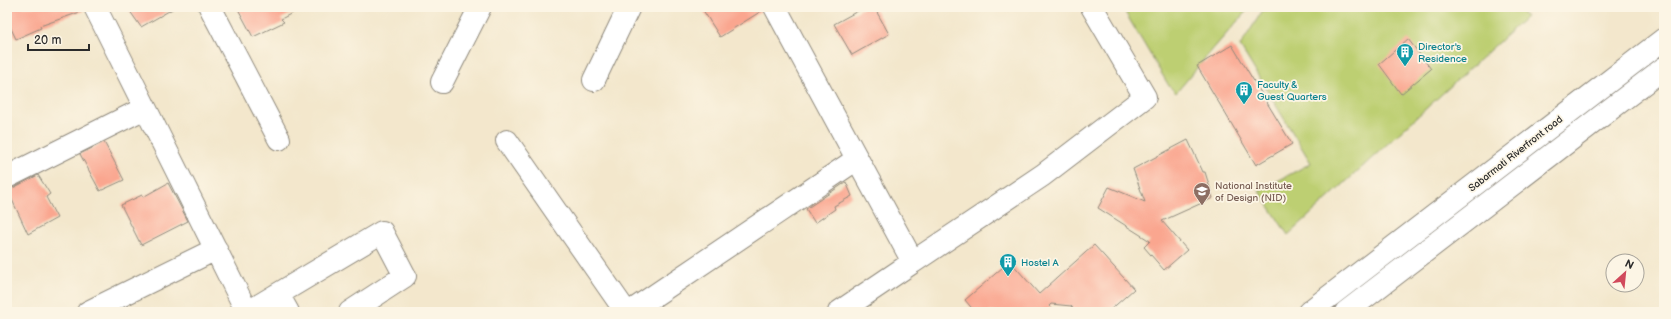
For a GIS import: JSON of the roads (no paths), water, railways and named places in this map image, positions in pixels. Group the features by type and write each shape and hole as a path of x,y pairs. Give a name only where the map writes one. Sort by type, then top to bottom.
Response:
{"street":[{"path":"95,7 248,312 283,303 382,232 405,276 350,312"},
{"path":"210,7 279,139"},
{"path":"442,82 480,7"},
{"path":"594,80 629,7"},
{"path":"775,7 913,262"},
{"path":"838,312 1043,176 1145,97 1092,7"},
{"name":"Sabarmati Riverfront road","path":"1366,268 1664,39"},
{"path":"1346,312 1380,288 1664,68"},
{"path":"7,177 145,108"},
{"path":"507,141 626,312"},
{"path":"630,312 857,159"},
{"path":"88,312 216,249"},
{"path":"1309,312 1366,268 1380,288"}],"place":[{"name":"Director's Residence","path":"1405,67"},
{"name":"Faculty & Guest Quarters","path":"1244,105"},
{"name":"National Institute of Design (NID)","path":"1202,206"},
{"name":"Hostel A","path":"1008,277"}]}
